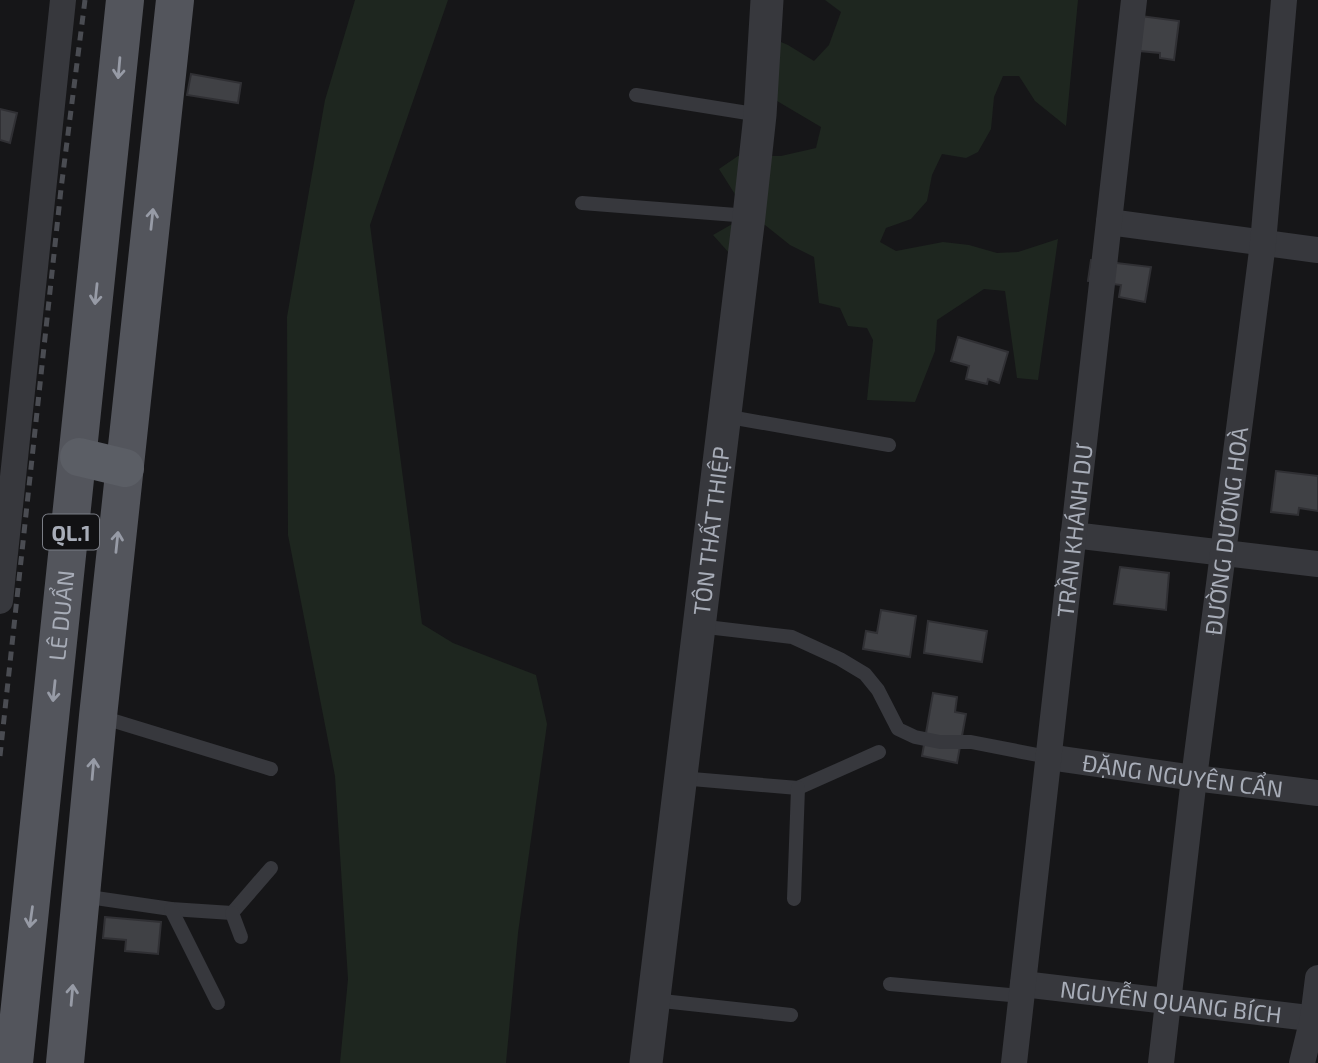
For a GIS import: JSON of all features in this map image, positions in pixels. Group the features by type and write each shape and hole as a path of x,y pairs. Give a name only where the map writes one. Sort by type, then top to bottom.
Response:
{"highway":[{"path":"79,457 125,468"}],"main road":[{"name":"LÊ DUẨN","path":"14,1063 11,985 33,903 125,0"},
{"name":"LÊ DUẨN","path":"65,1063 98,716 175,0"}],"street":[{"path":"0,601 63,0"},
{"name":"TÔN THẤT THIỆP","path":"646,1063 749,216 760,116 767,0"},
{"name":"TRẦN KHÁNH DƯ","path":"1014,1063 1134,0"},
{"name":"ĐƯỜNG DƯƠNG HOÀ","path":"1161,1063 1194,778 1263,243 1284,0"},
{"path":"1109,222 1318,250"},
{"path":"1073,535 1318,564"},
{"name":"ĐẶNG NGUYÊN CẨN","path":"1048,757 1318,793"},
{"path":"1302,1063 1315,1018 1318,978"},
{"name":"NGUYỄN QUANG BÍCH","path":"1022,990 1169,1000 1315,1018"}],"lane":[{"path":"758,0 767,0"},
{"path":"636,95 760,116"},
{"path":"582,204 749,216"},
{"path":"724,416 889,444"},
{"path":"698,626 792,637 840,659 865,674 878,690 898,729 915,737 940,742 971,741 1048,757"},
{"path":"98,716 271,769"},
{"path":"680,778 798,788 879,752"},
{"path":"794,899 798,788"},
{"path":"232,913 271,869"},
{"path":"81,895 170,909 232,913"},
{"path":"170,909 218,1003"},
{"path":"232,913 241,937"},
{"path":"890,984 1022,990"},
{"path":"653,1000 791,1016"}],"shaded area":[{"path":"355,0 448,0 370,225 422,624 453,643 536,675 547,724 518,933 506,1063 340,1063 348,979 335,776 288,535 287,317 325,100"},
{"path":"825,0 1078,0 1066,126 1035,101 1019,76 1003,76 994,97 991,129 978,152 966,158 942,154 932,175 927,201 911,219 886,228 880,242 896,251 943,242 969,245 997,253 1018,252 1058,239 1038,380 1017,378 1005,291 984,289 937,320 935,351 915,402 867,400 873,340 867,328 848,326 840,308 819,303 814,257 790,245 765,225 741,226 730,254 713,235 748,215 719,169 738,156 781,156 816,148 821,127 772,98 757,32 788,45 814,61 829,45 841,12"}],"building":[{"path":"1133,15 1179,21 1174,60 1160,58 1160,53 1129,50"},
{"path":"191,74 241,83 238,103 187,95"},
{"path":"0,109 17,113 10,143 0,140"},
{"path":"1091,260 1151,267 1145,302 1119,297 1121,285 1088,281"},
{"path":"958,337 1008,352 999,383 988,379 987,384 966,379 969,366 951,361"},
{"path":"1276,471 1318,476 1318,511 1299,508 1298,515 1271,512"},
{"path":"1120,567 1169,573 1166,610 1114,604"},
{"path":"881,610 916,616 910,657 863,649 866,631 877,633"},
{"path":"928,621 987,631 982,662 924,653"},
{"path":"933,693 957,697 955,712 966,714 957,763 922,756"},
{"path":"105,917 161,922 158,954 125,951 126,940 103,938"}],"railway":[{"path":"0,756 61,189 85,0"}]}
